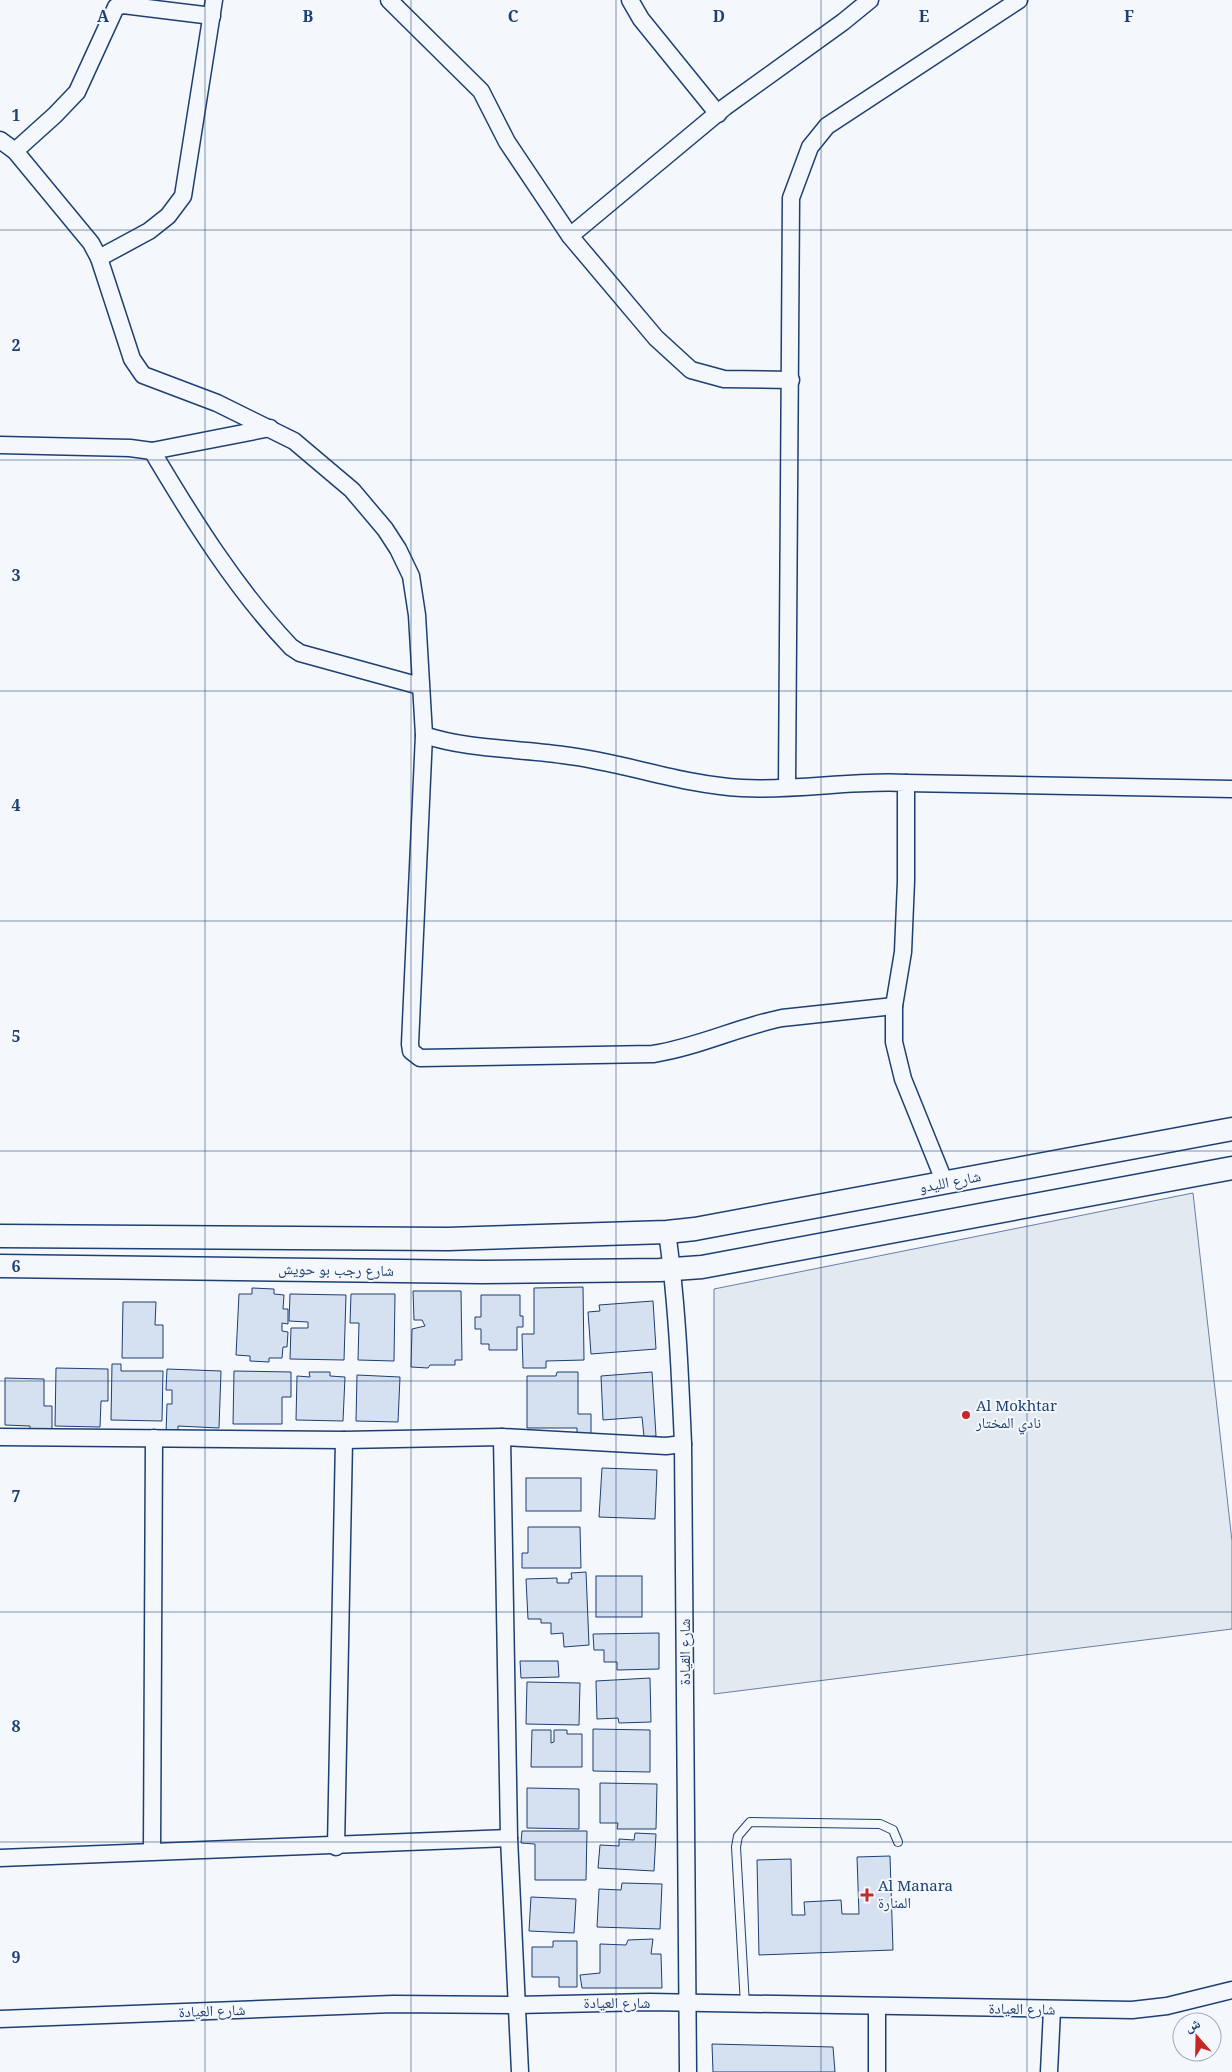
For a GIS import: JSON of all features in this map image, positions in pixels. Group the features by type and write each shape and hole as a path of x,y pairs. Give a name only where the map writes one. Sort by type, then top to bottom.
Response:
{"main road":[{"name":"شارع الليدو","path":"667,1232 695,1229 1232,1129"},
{"path":"672,1268 702,1267 1232,1168"},
{"name":"شارع رجب بو حويش","path":"0,1236 448,1239 667,1232"},
{"name":"شارع رجب بو حويش","path":"0,1266 482,1272 672,1268"}],"street":[{"path":"389,0 481,91 507,142 570,236 656,338 691,370 724,379 791,380"},
{"path":"630,0 641,19 718,114"},
{"path":"570,236 718,114 870,0"},
{"path":"787,787 791,198 810,147 827,126 1019,0"},
{"path":"15,151 77,92 116,7 123,5 213,8 182,196 168,216 149,231 99,258"},
{"path":"0,140 15,151 91,243 99,258 132,359 143,375 217,403 270,428 294,442 352,490 385,529 398,549 411,576 417,616 424,735 411,1051 420,1058 653,1054 675,1051 773,1020 894,1006"},
{"path":"0,445 130,448 152,451 270,428"},
{"path":"152,451 194,522 246,593 291,647 300,653 420,686"},
{"path":"424,735 450,743 589,758 679,779 733,787 787,787 887,782 1232,788"},
{"path":"906,783 906,881 903,944 894,1006 894,1042 903,1079 945,1183"},
{"name":"شارع القيادة","path":"667,1232 672,1268 683,1444 688,2072"},
{"path":"0,1437 344,1440 502,1437 666,1446 683,1444"},
{"path":"502,1437 509,1838 520,2072"},
{"path":"152,1851 154,1438"},
{"path":"336,1846 344,1440"},
{"path":"0,1858 509,1838"},
{"name":"شارع العيادة","path":"0,2019 393,2004 517,2005 640,2002 1132,2010 1166,2006 1232,1990"},
{"path":"876,2007 877,2072"},
{"path":"1049,2072 1052,2010"}],"lane":[{"path":"745,2005 736,1847 738,1836 750,1822 880,1824 893,1830 898,1842"}],"shaded area":[{"name":"Al Mokhtar نادي المختار","path":"1193,1193 1232,1541 1232,1629 714,1694 714,1289"}],"building":[{"path":"583,1287 584,1360 546,1361 546,1368 523,1368 522,1334 534,1334 534,1288"},
{"path":"252,1288 274,1289 274,1294 284,1295 283,1309 288,1309 288,1324 282,1323 282,1331 288,1332 287,1347 283,1347 282,1358 269,1358 269,1362 250,1361 250,1356 236,1355 239,1294 252,1294"},
{"path":"413,1291 461,1291 462,1360 455,1360 455,1365 430,1365 428,1368 411,1367 412,1329 425,1326 422,1320 414,1320"},
{"path":"290,1294 346,1295 344,1360 290,1359 291,1328 308,1328 308,1322 289,1321"},
{"path":"351,1294 395,1294 394,1361 358,1360 359,1323 350,1323"},
{"path":"481,1295 520,1295 520,1316 523,1316 523,1327 517,1327 517,1350 489,1350 489,1344 481,1344 481,1329 475,1329 475,1317 481,1317"},
{"path":"653,1301 656,1349 591,1354 588,1312 600,1311 599,1305"},
{"path":"123,1302 156,1302 155,1325 163,1325 163,1358 122,1358"},
{"path":"112,1364 121,1364 121,1371 163,1371 162,1421 111,1420"},
{"path":"56,1368 108,1369 108,1401 101,1401 100,1427 55,1426"},
{"path":"167,1369 221,1371 219,1428 178,1426 178,1434 166,1434 167,1404 172,1404 172,1390 166,1390"},
{"path":"234,1371 291,1372 291,1397 282,1397 282,1424 233,1424"},
{"path":"309,1372 330,1372 330,1376 345,1377 343,1421 296,1420 297,1376 310,1377"},
{"path":"557,1372 578,1372 578,1414 591,1414 591,1437 577,1436 577,1428 527,1428 527,1376 556,1376"},
{"path":"652,1372 656,1436 644,1437 642,1417 603,1420 601,1376"},
{"path":"357,1375 400,1377 398,1422 356,1421"},
{"path":"5,1378 44,1379 44,1406 52,1406 52,1432 30,1432 30,1426 5,1425"},
{"path":"602,1468 657,1470 655,1519 599,1517"},
{"path":"526,1478 581,1478 581,1511 526,1511"},
{"path":"528,1527 580,1527 581,1568 522,1568 522,1553 528,1553"},
{"path":"586,1572 589,1645 564,1647 563,1633 551,1634 551,1623 541,1623 541,1619 528,1619 526,1579 557,1578 557,1583 569,1583 569,1579 572,1579 571,1573"},
{"path":"596,1576 642,1576 642,1617 596,1617"},
{"path":"659,1633 659,1669 617,1670 617,1662 604,1662 604,1650 594,1650 593,1634"},
{"path":"520,1661 558,1661 559,1677 521,1678"},
{"path":"650,1678 651,1722 619,1723 618,1718 597,1719 596,1681"},
{"path":"527,1682 580,1683 579,1725 526,1724"},
{"path":"593,1729 650,1730 650,1772 593,1771"},
{"path":"532,1730 551,1730 551,1743 554,1742 554,1730 567,1730 567,1734 582,1734 582,1767 531,1767"},
{"path":"600,1783 657,1784 656,1829 617,1829 618,1823 600,1823"},
{"path":"527,1788 579,1789 579,1829 527,1828"},
{"path":"522,1831 587,1831 586,1880 535,1880 535,1844 521,1843"},
{"path":"635,1833 656,1834 654,1871 598,1868 600,1845 619,1846 619,1839 634,1840"},
{"path":"890,1856 893,1950 759,1955 757,1860 791,1859 792,1915 805,1915 804,1902 841,1900 842,1914 859,1914 857,1857"},
{"path":"622,1883 662,1884 660,1929 597,1927 599,1889 621,1890"},
{"path":"531,1897 576,1899 574,1933 529,1931"},
{"path":"653,1939 651,1954 661,1954 662,1988 582,1988 580,1975 600,1973 600,1944 626,1945 628,1940"},
{"path":"553,1941 577,1941 577,1987 559,1987 559,1977 532,1977 532,1947 553,1947"},
{"path":"712,2044 833,2047 835,2072 713,2072"}],"place":[{"name":"Al Mokhtar نادي المختار","path":"966,1415"},
{"name":"Al Manara المنارة","path":"867,1895"}]}
